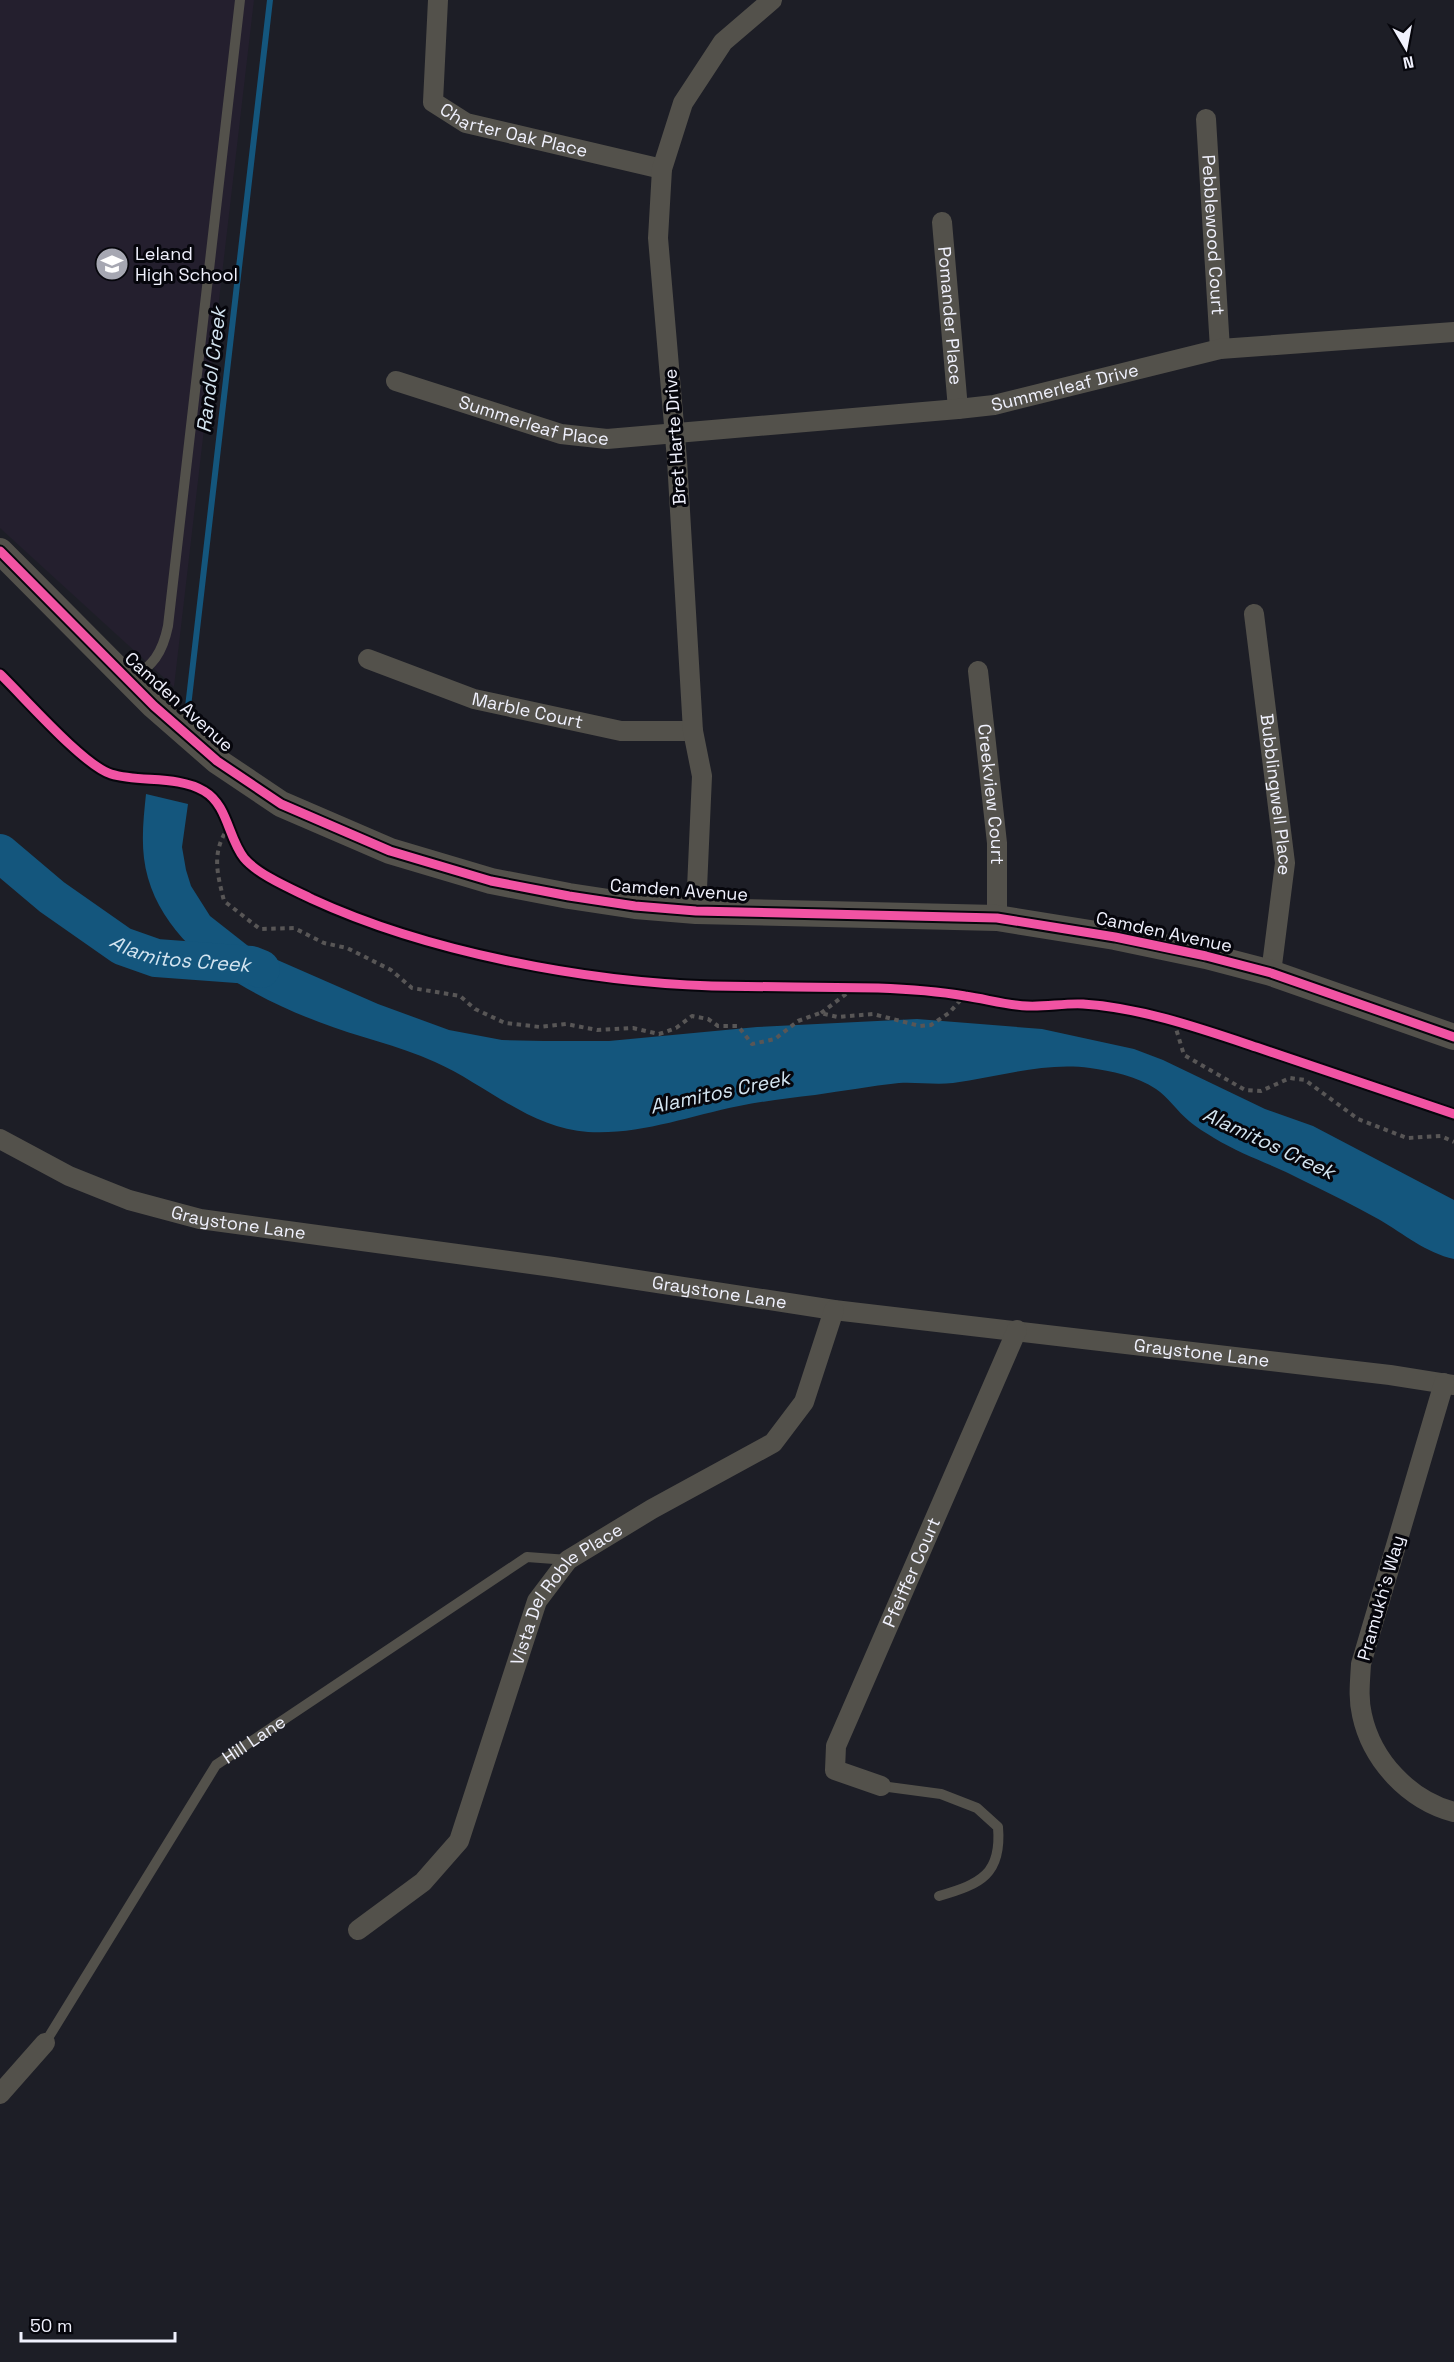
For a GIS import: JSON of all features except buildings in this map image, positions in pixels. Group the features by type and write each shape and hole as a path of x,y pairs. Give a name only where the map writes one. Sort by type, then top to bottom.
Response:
{"street":[{"name":"Charter Oak Place","path":"438,0 433,102 466,123 662,169"},
{"name":"Bret Harte Drive","path":"696,911 702,776 693,731 675,435 658,238 662,169 683,103 723,42 772,0"},
{"name":"Pebblewood Court","path":"1206,119 1220,349"},
{"name":"Pomander Place","path":"942,222 957,409"},
{"name":"Summerleaf Drive","path":"675,435 994,405 1220,349 1454,332"},
{"name":"Summerleaf Place","path":"396,381 561,434 607,439 675,435"},
{"name":"Camden Avenue","path":"0,551 154,706 208,754 282,804 390,851 492,881 635,906 696,911 998,918 1160,946 1270,973 1454,1037"},
{"name":"Bubblingwell Place","path":"1254,614 1285,863 1270,973"},
{"name":"Marble Court","path":"368,658 474,699 621,730 693,731"},
{"name":"Creekview Court","path":"978,671 998,843 998,918"},
{"name":"Graystone Lane","path":"0,1139 79,1180 129,1200 200,1219 553,1267 834,1310 1017,1330 1449,1384"},
{"name":"Vista Del Roble Place","path":"358,1930 423,1882 459,1841 537,1601 568,1560 652,1509 773,1443 804,1402 834,1310"},
{"name":"Pfeiffer Court","path":"881,1786 835,1770 836,1746 1017,1330"},
{"name":"Pramukh's Way","path":"1449,1384 1361,1664 1359,1692 1362,1717 1371,1742 1384,1764 1401,1782 1422,1798 1454,1812"},
{"name":"Hill Lane","path":"0,2094 45,2043"}],"lane":[{"path":"130,682 156,660 164,646 168,626 240,0"},
{"name":"Hill Lane","path":"45,2043 216,1765 527,1557 568,1560"},
{"path":"881,1786 941,1794 977,1808 998,1827 1000,1848 993,1868 968,1888 939,1896"}],"path":[{"path":"229,826 217,849 217,875 224,902 260,929 294,928 324,943 347,948 391,970 412,988 460,996 475,1009 505,1023 540,1026 566,1024 597,1030 633,1028 659,1034 676,1028 692,1016 708,1020 718,1026 738,1026 752,1044 775,1039 798,1021 820,1013 854,988"},
{"path":"820,1013 838,1017 873,1014 920,1026 931,1025 950,1013 964,996"},
{"path":"1174,1022 1184,1055 1245,1090 1261,1091 1290,1078 1305,1080 1358,1119 1407,1138 1440,1136 1454,1142"}],"shaded area":[{"name":"Leland High School","path":"0,0 254,0 174,687 0,528"}],"water":[{"path":"146,794 188,804 182,847 191,886 210,916 252,949 378,1004 449,1030 502,1040 609,1041 757,1027 917,1019 1042,1029 1134,1049 1163,1060 1265,1109 1313,1126 1454,1200 1454,1259 1425,1248 1352,1205 1214,1138 1189,1121 1165,1096 1149,1084 1124,1075 1090,1068 1055,1067 953,1083 899,1083 748,1104 627,1131 588,1132 547,1123 435,1062 293,1012 241,985 216,968 174,928 159,904 148,878 143,847"}],"waterway":[{"name":"Randol Creek","path":"188,707 270,0"},
{"name":"Alamitos Creek","path":"0,853 52,897 122,946 156,958 251,965 261,969"}],"cycle path":[{"path":"0,551 154,706 217,761 281,804 390,851 491,881 635,906 696,911 997,918 1115,937 1206,956 1271,973 1454,1037"},
{"path":"0,674 54,729 99,768 122,777 182,783 204,791 212,797 223,813 234,841 244,858 266,876 357,918 405,934 508,961 612,978 712,986 900,989 954,994 1019,1005 1105,1006 1172,1020 1454,1114"}],"place":[{"name":"Leland High School","path":"112,264"}]}
